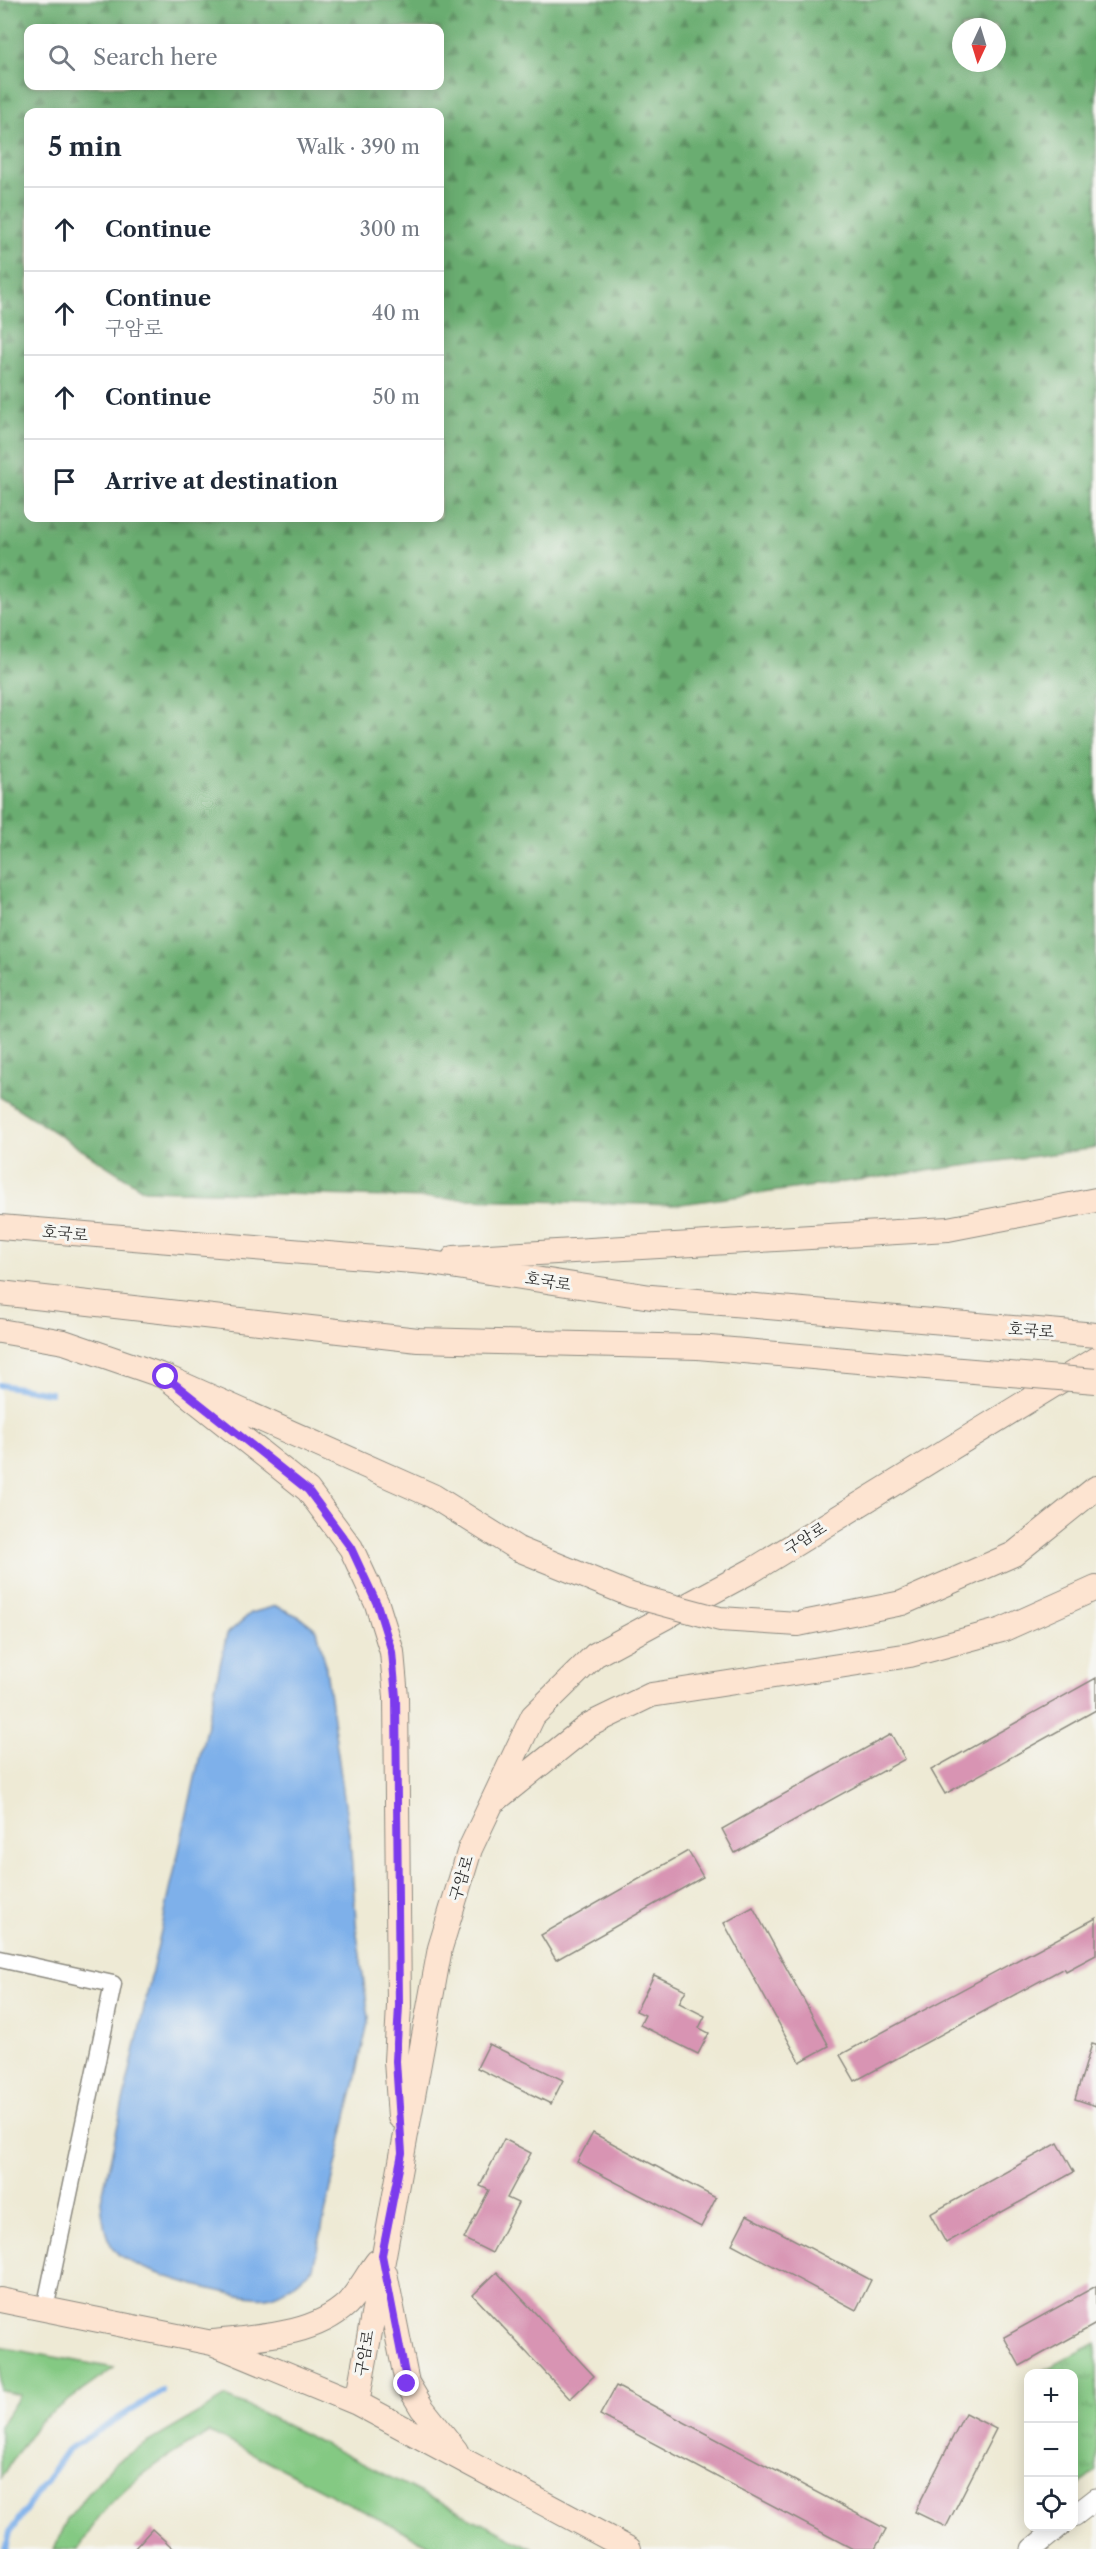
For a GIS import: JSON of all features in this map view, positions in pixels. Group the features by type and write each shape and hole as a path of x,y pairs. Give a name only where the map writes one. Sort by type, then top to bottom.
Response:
{"main road":[{"path":"425,1262 474,1255 948,1228 1096,1200"},
{"name":"호국로","path":"0,1227 425,1262 651,1297 1096,1335"},
{"path":"0,1293 407,1339 698,1347 1096,1382"},
{"path":"0,1331 64,1342 166,1377 433,1496 518,1549 631,1595 720,1619 798,1624 902,1603 1014,1554 1096,1488"},
{"name":"구암로","path":"357,2403 382,2255 440,1948 470,1849 533,1716 595,1655 753,1570 1096,1359"},
{"path":"166,1377 308,1490 351,1548 377,1604 392,1652 396,1697 399,2006 396,2061 402,2153"},
{"path":"491,1805 589,1725 651,1695 910,1655 1002,1630 1096,1588"},
{"path":"212,2343 274,2335 315,2324 347,2304 382,2255"},
{"path":"382,2255 407,2384 422,2408 463,2460"},
{"path":"0,2300 212,2343 357,2403 629,2549"}],"street":[{"path":"0,1959 113,1984 45,2308"},
{"path":"1078,2513 1096,2499"},
{"path":"1032,2549 1054,2531"}],"green space":[{"path":"0,0 1096,0 1096,1148 674,1205 144,1190 0,1097"},
{"path":"1096,2343 1096,2471 1078,2486 1078,2369 1047,2369"},
{"path":"0,2347 114,2368 39,2422 0,2478 0,2426 20,2395 0,2391"},
{"path":"226,2397 533,2549 437,2549 210,2432 152,2468 119,2495 90,2529 78,2549 54,2549 67,2519 115,2462"}],"water":[{"path":"276,1606 300,1617 317,1630 325,1662 350,1840 357,1934 369,2018 313,2268 279,2293 266,2297 253,2297 213,2290 165,2276 127,2260 117,2253 109,2242 101,2201 227,1634 251,1613"}],"building":[{"path":"1096,1678 1096,1710 945,1794 931,1770"},
{"path":"891,1734 905,1759 735,1853 722,1829"},
{"path":"688,1851 703,1877 556,1960 541,1935"},
{"path":"753,1907 829,2046 800,2062 724,1923"},
{"path":"1096,1918 1096,1955 1066,1971 1064,1968 855,2081 840,2055"},
{"path":"654,1975 686,1990 679,2003 705,2016 699,2028 709,2033 698,2054 640,2025 645,2015 636,2011"},
{"path":"489,2044 563,2080 551,2104 477,2068"},
{"path":"1092,2044 1096,2045 1096,2106 1075,2099"},
{"path":"593,2133 716,2198 701,2227 577,2162"},
{"path":"504,2139 531,2153 507,2198 518,2203 492,2253 464,2239 489,2190 480,2186"},
{"path":"1058,2143 1074,2172 946,2243 930,2214"},
{"path":"747,2215 871,2280 856,2310 732,2244"},
{"path":"497,2272 594,2376 570,2399 473,2295"},
{"path":"1096,2286 1096,2324 1020,2366 1004,2337"},
{"path":"616,2386 886,2529 875,2549 853,2549 600,2415"},
{"path":"965,2413 996,2429 946,2527 915,2512"},
{"path":"152,2529 174,2549 134,2549"}],"waterway":[{"path":"0,1385 51,1393"},
{"path":"6,2549 10,2532 67,2450 162,2391"}],"route":[{"path":"166,1377 308,1490 351,1548 377,1604 392,1652 396,1697 395,1799 399,2006 396,2061 402,2153 382,2255 407,2384"}]}
